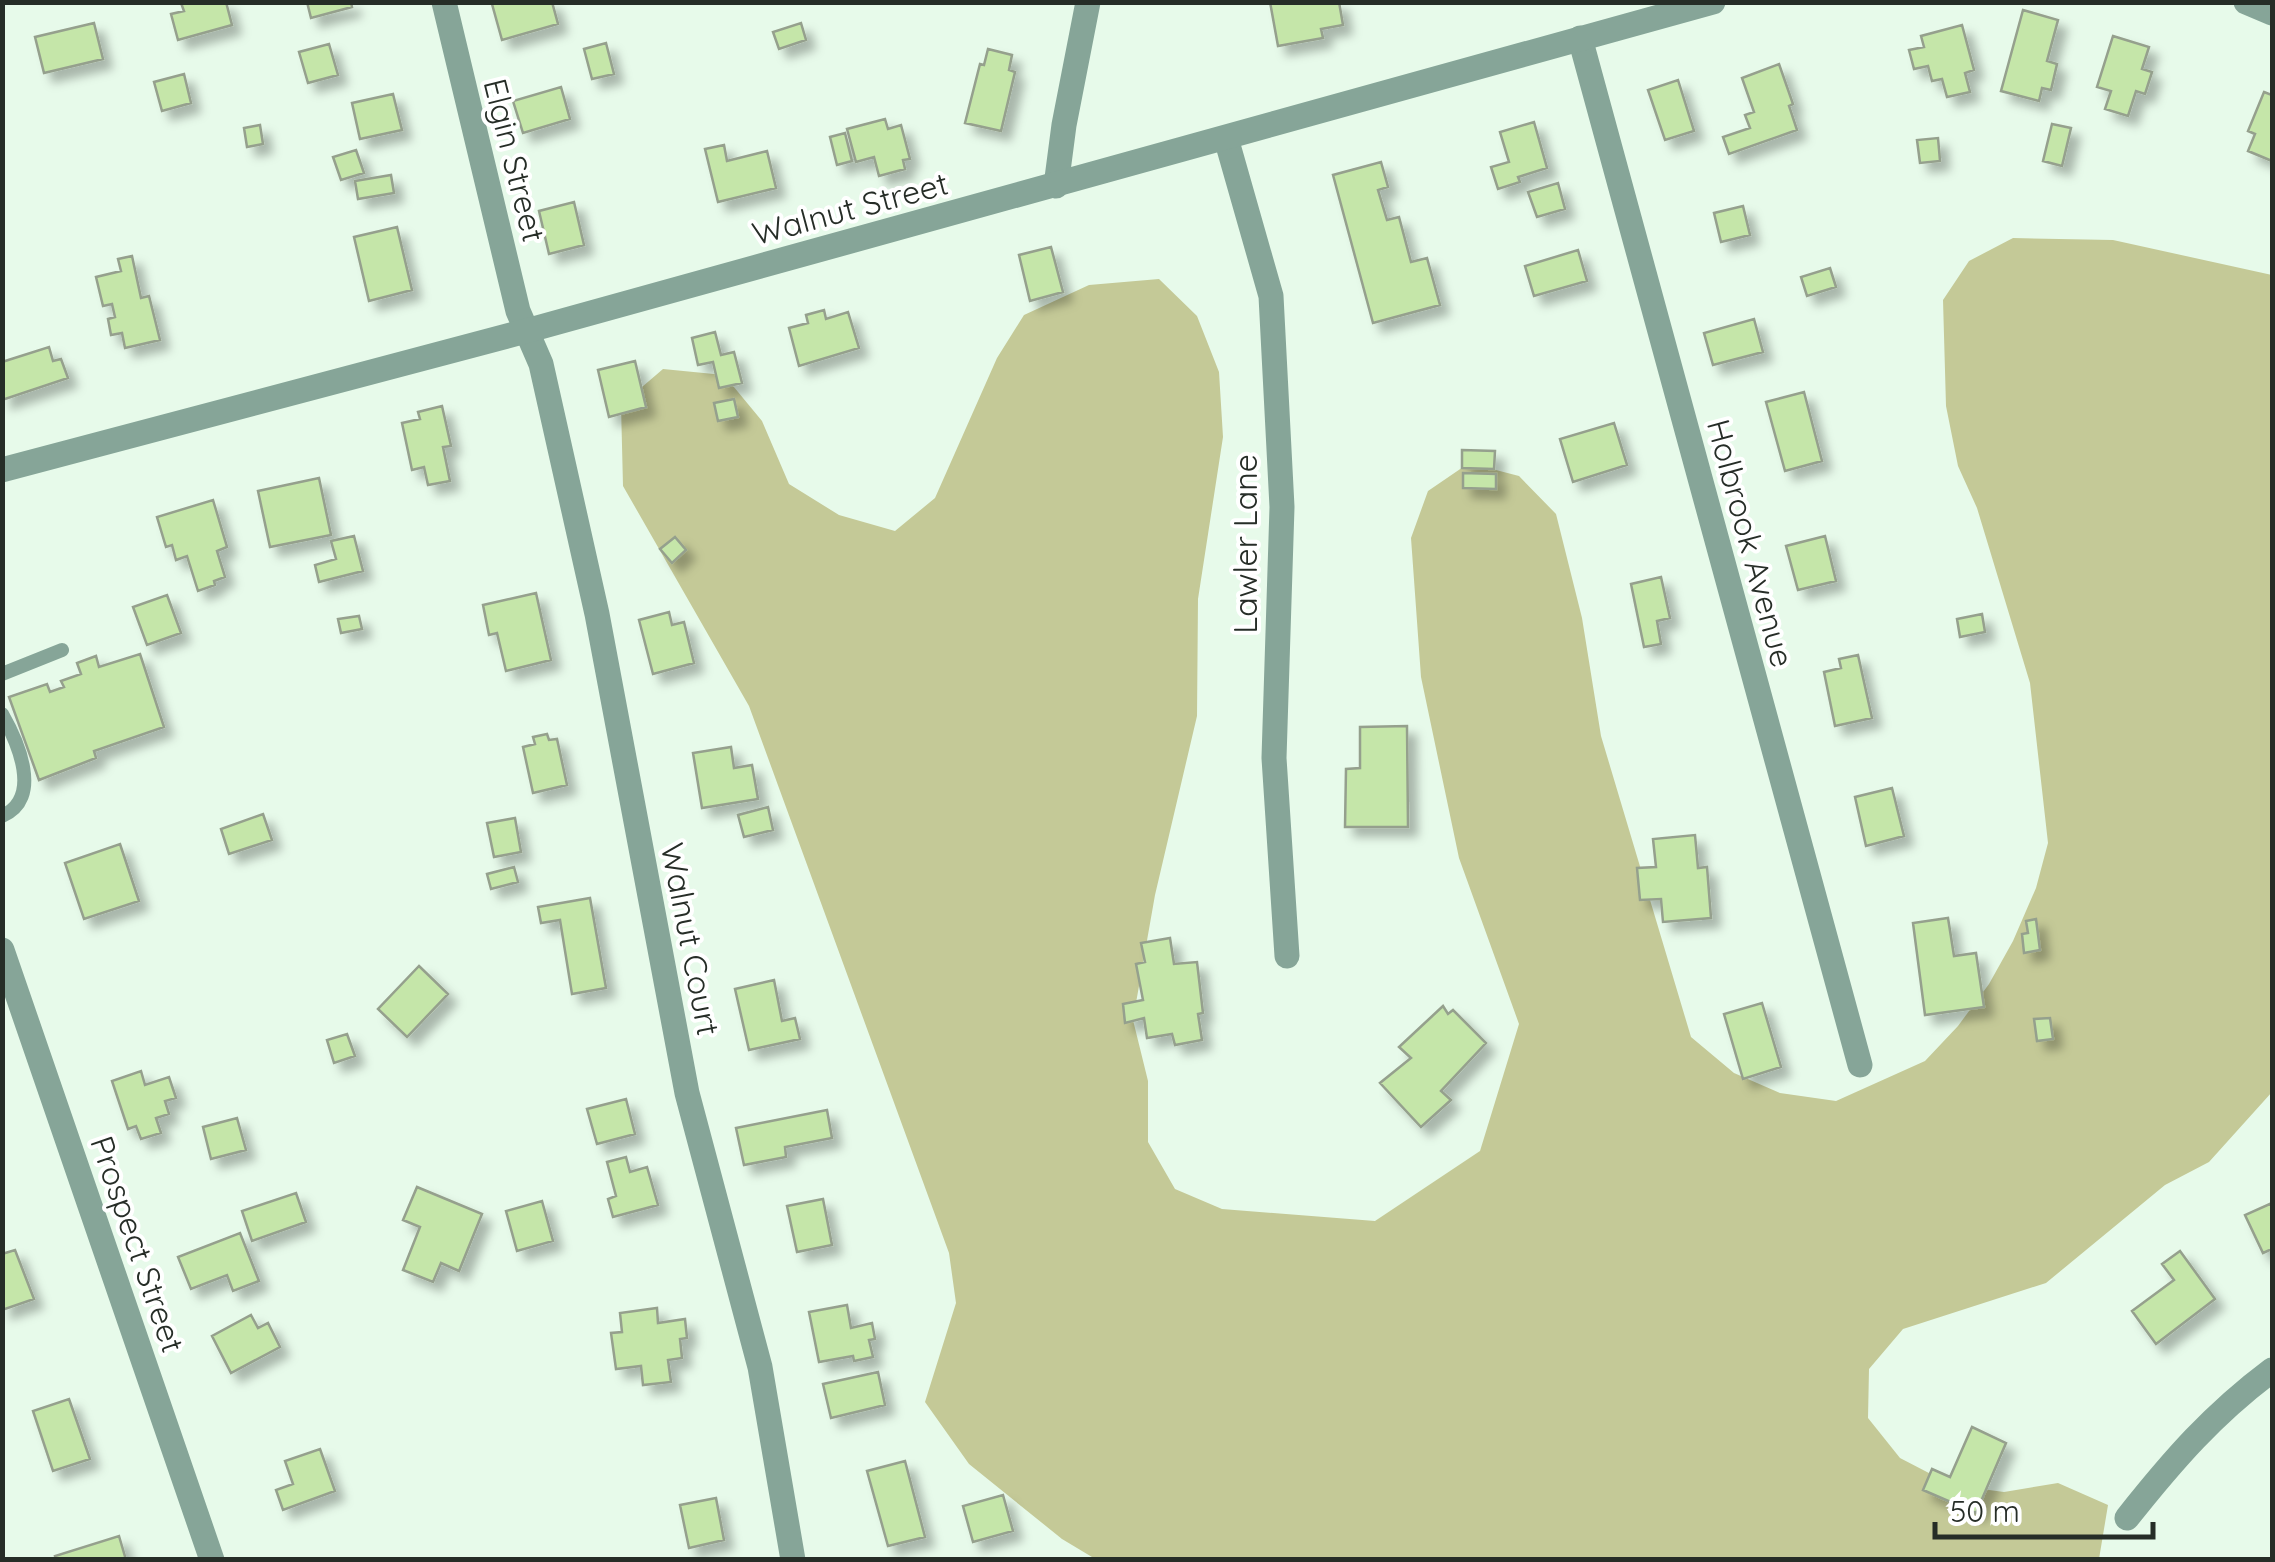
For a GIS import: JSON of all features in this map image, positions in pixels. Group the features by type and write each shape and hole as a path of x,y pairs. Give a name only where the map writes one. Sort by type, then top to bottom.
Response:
{"street":[{"name":"Elgin Street","path":"444,2 526,331"},
{"path":"1056,186 1088,2"},
{"name":"Walnut Street","path":"2,470 526,331 1714,2"},
{"path":"2246,2 2272,13"},
{"name":"Holbrook Avenue","path":"1580,38 1860,1065"},
{"name":"Lawler Lane","path":"1226,138 1271,296 1282,507 1274,758 1287,956"},
{"name":"Walnut Court","path":"526,331 541,364 597,614 686,1093 760,1366 793,1560"},
{"name":"Prospect Street","path":"2,950 212,1560"},
{"path":"2127,1518 2174,1458 2272,1370"}],"lane":[{"path":"2,674 62,650"},
{"path":"2,714 16,742 24,777 20,804 2,816"}],"green space":[{"path":"2013,238 2113,240 2272,275 2272,1092 2209,1162 2165,1185 2046,1283 1903,1329 1869,1369 1868,1418 1900,1458 1952,1485 2004,1492 2058,1483 2108,1505 2099,1559 1097,1560 1062,1539 969,1464 925,1402 956,1303 949,1253 749,706 623,486 621,405 663,369 724,375 762,421 789,484 839,515 895,531 935,498 997,358 1024,315 1089,285 1159,279 1197,316 1219,372 1223,437 1198,599 1197,716 1155,895 1133,1020 1148,1081 1148,1142 1175,1189 1222,1209 1375,1221 1480,1151 1519,1024 1459,858 1421,677 1411,538 1428,491 1469,463 1519,476 1556,514 1582,618 1601,736 1691,1037 1734,1073 1780,1093 1836,1101 1925,1061 1958,1026 1989,984 2036,888 2048,843 2030,683 1977,508 1958,466 1946,406 1943,300 1969,261"}],"building":[{"path":"226,2 232,25 178,40 171,14 184,11 181,3"},
{"path":"307,2 351,2 352,7 311,18"},
{"path":"552,2 558,24 502,40 492,4"},
{"path":"1270,2 1339,2 1343,25 1321,29 1323,38 1278,46"},
{"path":"2023,10 2058,20 2047,61 2057,64 2051,90 2042,88 2039,101 2001,91"},
{"path":"94,23 103,59 44,73 35,37"},
{"path":"801,23 806,40 779,49 773,32"},
{"path":"1962,25 1974,70 1965,73 1970,92 1947,97 1942,79 1932,81 1928,66 1914,69 1909,50 1924,47 1921,36"},
{"path":"2113,36 2149,47 2142,69 2152,72 2145,94 2136,91 2128,116 2105,109 2111,91 2097,87"},
{"path":"606,43 614,74 592,79 584,49"},
{"path":"329,44 338,75 308,83 299,52"},
{"path":"988,49 1012,55 1009,70 1015,72 1001,131 965,123 980,64 984,65"},
{"path":"1779,64 1797,130 1729,154 1723,137 1750,128 1745,115 1754,112 1742,78"},
{"path":"184,74 191,103 162,111 154,82"},
{"path":"1678,80 1694,131 1665,140 1648,90"},
{"path":"561,87 570,119 523,133 513,101"},
{"path":"2264,92 2272,95 2272,161 2248,151 2255,134 2248,131"},
{"path":"393,94 402,130 360,139 352,103"},
{"path":"885,119 888,129 901,125 910,159 903,160 905,169 879,176 874,157 856,162 847,129"},
{"path":"1534,122 1547,168 1518,177 1520,182 1498,189 1491,167 1509,162 1500,132"},
{"path":"2052,124 2071,128 2062,166 2043,161"},
{"path":"260,125 263,144 247,147 244,128"},
{"path":"845,133 852,161 837,165 830,137"},
{"path":"1938,138 1940,161 1920,163 1917,140"},
{"path":"724,145 727,161 767,151 776,188 718,202 705,149"},
{"path":"356,150 364,173 341,180 333,157"},
{"path":"1381,162 1388,187 1378,190 1387,220 1399,217 1411,262 1427,258 1440,305 1373,323 1333,175"},
{"path":"391,175 394,193 358,199 355,181"},
{"path":"1558,183 1565,209 1537,217 1528,192"},
{"path":"574,202 584,245 549,254 539,211"},
{"path":"1743,206 1750,235 1721,242 1714,213"},
{"path":"397,227 412,290 369,301 354,237"},
{"path":"1051,247 1063,292 1030,301 1019,255"},
{"path":"1578,250 1587,281 1534,296 1525,266"},
{"path":"132,256 141,298 149,296 160,340 125,348 122,333 111,335 108,319 115,317 112,304 103,306 96,277 121,271 118,259"},
{"path":"1830,268 1836,287 1807,296 1801,277"},
{"path":"824,310 826,319 848,312 859,348 799,366 789,328 808,323 806,315"},
{"path":"1754,319 1763,352 1713,365 1704,333"},
{"path":"715,332 721,355 734,352 742,383 719,388 713,362 698,365 692,338"},
{"path":"49,347 53,361 61,359 68,378 2,400 2,362"},
{"path":"635,361 646,407 609,417 598,370"},
{"path":"1804,392 1822,461 1785,471 1766,402"},
{"path":"734,399 738,417 718,421 714,403"},
{"path":"442,406 451,446 443,447 450,481 428,485 424,467 412,470 402,423 420,419 418,412"},
{"path":"1614,423 1627,465 1573,482 1560,439"},
{"path":"1462,450 1495,451 1494,469 1462,468"},
{"path":"1463,473 1496,474 1496,489 1463,488"},
{"path":"319,478 331,535 270,547 258,491"},
{"path":"213,500 227,547 217,551 225,577 198,591 187,556 176,560 172,545 166,547 157,517"},
{"path":"354,536 363,571 319,582 315,565 336,559 331,541"},
{"path":"1825,536 1836,581 1798,590 1786,546"},
{"path":"675,537 686,550 672,563 660,549"},
{"path":"1661,577 1670,618 1657,621 1661,644 1644,647 1631,584"},
{"path":"536,593 551,660 506,671 497,633 489,635 483,605"},
{"path":"167,595 181,633 147,645 133,607"},
{"path":"669,612 672,625 684,622 694,663 653,674 639,620"},
{"path":"1982,614 1985,632 1960,637 1957,619"},
{"path":"359,616 362,629 341,633 338,619"},
{"path":"140,654 164,727 94,751 96,758 39,780 9,697 47,684 50,692 64,687 61,681 81,674 77,663 96,656 99,667"},
{"path":"1858,655 1872,718 1835,726 1824,672 1841,668 1839,659"},
{"path":"1407,726 1408,827 1345,827 1346,769 1360,768 1360,727"},
{"path":"547,734 549,740 557,739 567,785 533,793 523,747 535,744 533,737"},
{"path":"731,747 734,768 752,765 758,799 702,808 693,753"},
{"path":"1892,788 1904,836 1866,846 1855,797"},
{"path":"768,807 773,830 744,837 738,815"},
{"path":"263,814 272,840 229,854 221,829"},
{"path":"515,818 521,852 494,857 487,823"},
{"path":"1695,835 1698,868 1707,867 1711,918 1663,922 1661,899 1640,900 1637,868 1656,867 1653,839"},
{"path":"120,844 139,901 84,919 65,863"},
{"path":"514,867 518,882 491,889 487,874"},
{"path":"590,898 606,988 572,994 560,920 541,923 538,907"},
{"path":"1948,918 1954,956 1976,953 1984,1007 1925,1015 1913,923"},
{"path":"2036,919 2040,950 2024,953 2022,934 2028,933 2026,921"},
{"path":"1170,938 1174,964 1197,962 1203,1013 1198,1014 1202,1040 1175,1045 1172,1034 1147,1038 1144,1018 1125,1023 1123,1004 1143,1000 1136,964 1145,962 1141,943"},
{"path":"419,966 448,994 407,1037 378,1009"},
{"path":"774,980 782,1021 795,1018 800,1039 749,1050 735,989"},
{"path":"1762,1003 1781,1067 1743,1079 1724,1014"},
{"path":"1443,1006 1448,1014 1453,1010 1486,1043 1441,1091 1451,1100 1421,1127 1380,1083 1411,1058 1399,1047"},
{"path":"2050,1018 2053,1039 2037,1041 2034,1019"},
{"path":"347,1034 355,1056 334,1063 327,1040"},
{"path":"141,1071 145,1085 169,1077 176,1098 165,1101 169,1114 156,1118 161,1133 141,1139 136,1126 128,1129 112,1081"},
{"path":"626,1099 635,1134 597,1144 587,1109"},
{"path":"827,1110 832,1138 785,1147 786,1157 744,1165 736,1128"},
{"path":"237,1118 246,1150 211,1159 203,1127"},
{"path":"626,1157 630,1172 647,1167 658,1205 613,1217 608,1199 616,1196 607,1162"},
{"path":"417,1187 482,1214 459,1271 441,1263 433,1282 403,1270 420,1227 403,1220"},
{"path":"296,1193 306,1222 252,1241 242,1211"},
{"path":"823,1199 832,1245 797,1252 787,1206"},
{"path":"542,1201 553,1241 517,1251 506,1211"},
{"path":"2272,1203 2272,1249 2263,1253 2245,1215"},
{"path":"240,1233 259,1281 233,1291 227,1275 191,1289 178,1257"},
{"path":"15,1250 34,1299 2,1310 2,1254"},
{"path":"2180,1251 2215,1299 2156,1344 2132,1311 2174,1280 2162,1264"},
{"path":"847,1305 851,1328 872,1323 875,1339 869,1340 873,1357 819,1362 809,1312"},
{"path":"657,1308 658,1323 685,1319 687,1338 680,1339 682,1358 668,1360 671,1382 643,1385 641,1366 616,1369 611,1333 622,1332 620,1313"},
{"path":"251,1315 258,1328 268,1323 280,1347 231,1373 212,1336"},
{"path":"878,1372 885,1405 831,1418 823,1384"},
{"path":"69,1399 90,1459 53,1471 33,1411"},
{"path":"1972,1427 2006,1443 1976,1513 1923,1490 1932,1469 1950,1477"},
{"path":"320,1449 335,1491 283,1510 276,1490 293,1484 285,1461"},
{"path":"905,1461 925,1537 888,1546 867,1471"},
{"path":"1003,1495 1013,1531 973,1542 963,1506"},
{"path":"716,1498 724,1540 689,1548 680,1505"},
{"path":"119,1536 126,1560 56,1560 55,1556"}]}
